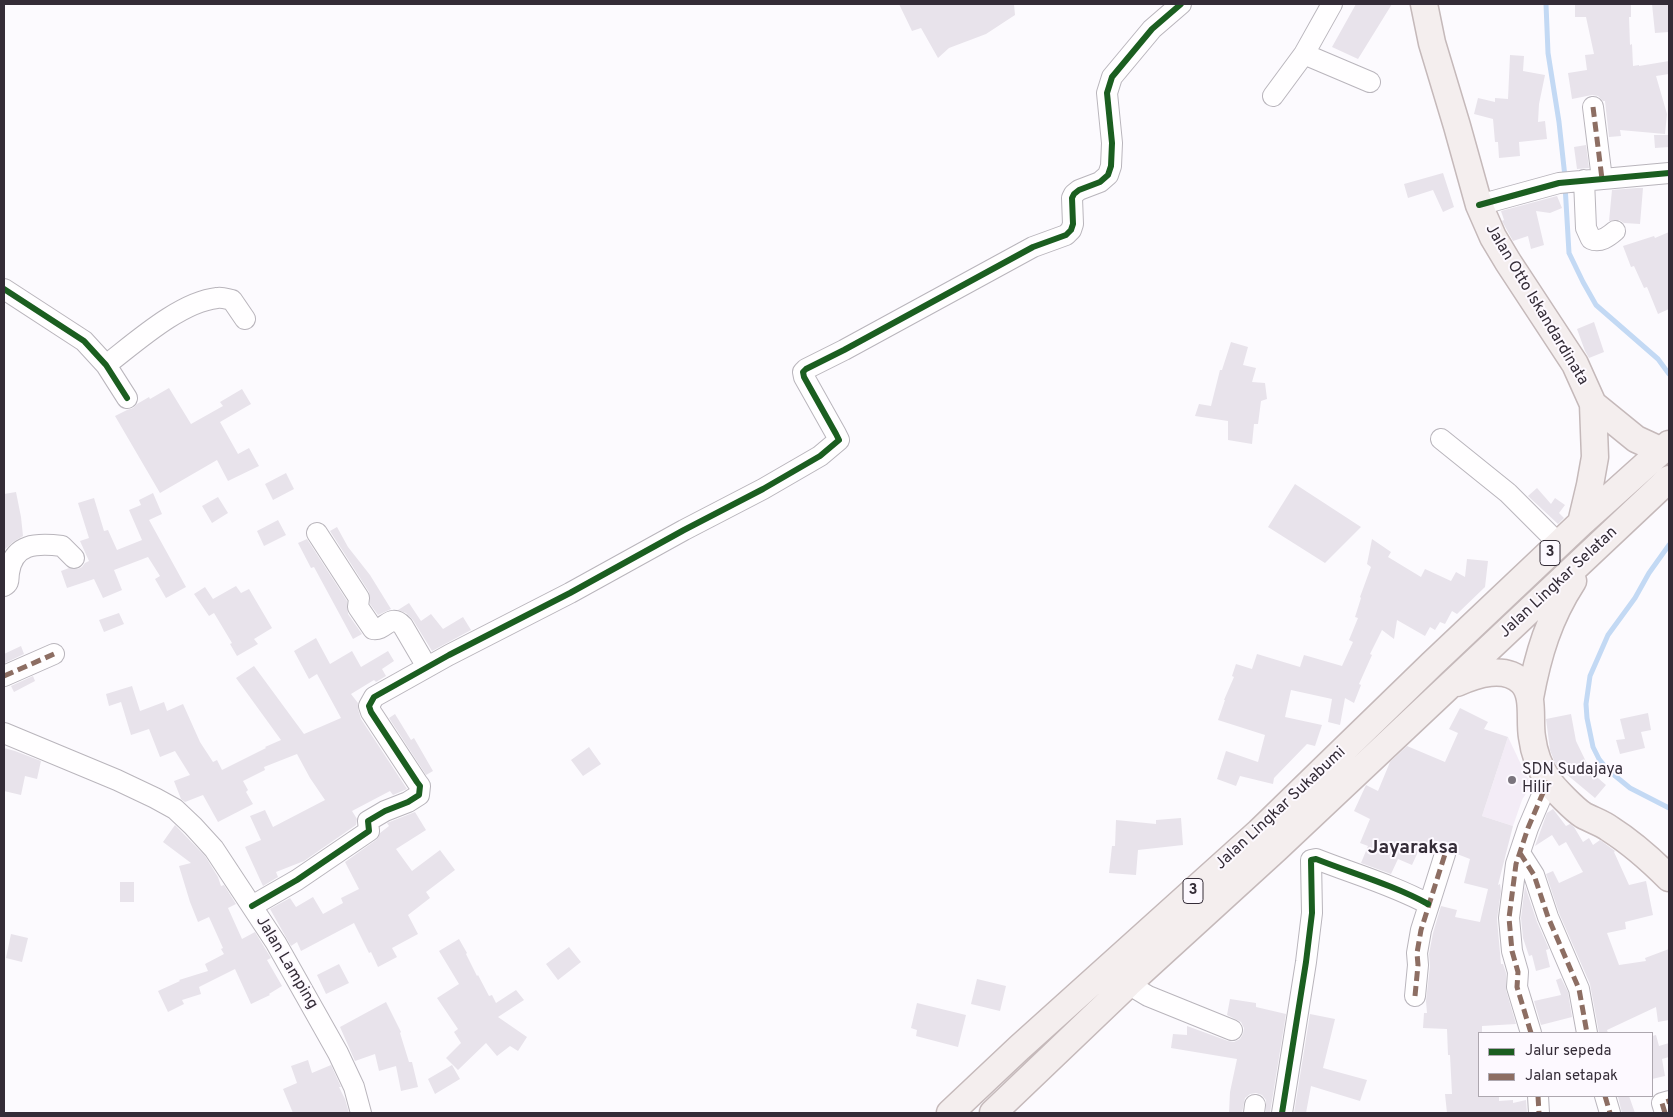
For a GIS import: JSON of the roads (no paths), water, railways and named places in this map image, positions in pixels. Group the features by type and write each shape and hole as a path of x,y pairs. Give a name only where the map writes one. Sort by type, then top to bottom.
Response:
{"main road":[{"name":"Jalan Otto Iskandardinata","path":"1424,4 1432,44 1479,206 1503,254 1575,364 1593,404"},
{"path":"1593,404 1636,440 1666,448"},
{"path":"1581,523 1595,457 1593,404"},
{"name":"Jalan Lingkar Selatan","path":"1432,664 1581,523 1666,448"},
{"name":"Jalan Lingkar Selatan","path":"1450,686 1665,483"},
{"path":"1593,551 1558,607 1544,638 1536,663 1530,698 1531,736 1534,749 1537,760 1548,781 1581,814 1609,828 1638,849 1669,878"},
{"name":"Jalan Lingkar Sukabumi","path":"950,1113 1019,1048 1259,832 1432,664"},
{"path":"1450,686 1467,678 1486,673 1502,673 1522,682 1530,698"},
{"name":"Jalan Lingkar Sukabumi","path":"993,1113 1128,984 1450,686"},
{"path":"1019,1048 1041,1069"}],"street":[{"path":"252,906 297,880 369,832 368,821 385,811 408,802 419,794 420,786 370,712 369,706 374,697 763,489 820,456 839,440 805,380 804,370 1033,247 1066,234 1071,230 1073,224 1072,198 1074,194 1105,178 1111,166 1112,143 1106,93 1112,77 1152,29 1182,4"},
{"path":"1274,96 1304,54 1332,4"},
{"path":"1304,54 1370,82"},
{"path":"1593,107 1578,181 1587,234 1595,241 1608,237 1615,231"},
{"path":"1479,206 1578,181 1669,173"},
{"path":"4,289 84,341 106,365 127,398"},
{"path":"106,365 171,316 206,300 220,297 232,300 245,319"},
{"path":"1441,439 1508,493 1559,544"},
{"path":"317,534 359,598 358,607 372,629 378,629 392,621 398,621 403,626 427,667"},
{"path":"4,586 8,582 12,560 17,552 27,547 62,546 74,558"},
{"path":"4,676 54,654"},
{"name":"Jalan Lamping","path":"4,733 117,780 174,810 194,826 214,850 285,957 338,1053 354,1087 361,1113"},
{"path":"1531,1032 1517,988 1518,972 1512,951 1509,918 1516,864 1528,828 1548,781"},
{"path":"1520,853 1534,875 1548,917 1579,989 1587,1032"},
{"path":"1415,996 1418,965 1417,953 1423,919 1445,854"},
{"path":"1282,1113 1312,912 1311,860 1316,859 1399,889 1428,904"},
{"path":"1128,984 1148,996 1232,1030"},
{"path":"1538,1097 1539,1113"},
{"path":"1604,1097 1610,1113"},
{"path":"1665,1113 1662,1103 1669,1101"}],"waterway":[{"path":"1546,4 1548,53 1559,122 1565,177"},
{"path":"1565,185 1569,253 1583,282 1596,305 1658,359 1669,374"},
{"path":"1669,545 1649,573 1635,598 1608,635 1590,676 1586,704 1593,747 1599,759 1608,770 1630,788 1669,808"}],"place":[{"name":"SDN Sudajaya Hilir","path":"1512,780"}],"district":[{"name":"Jayaraksa","path":"1413,849"}]}
